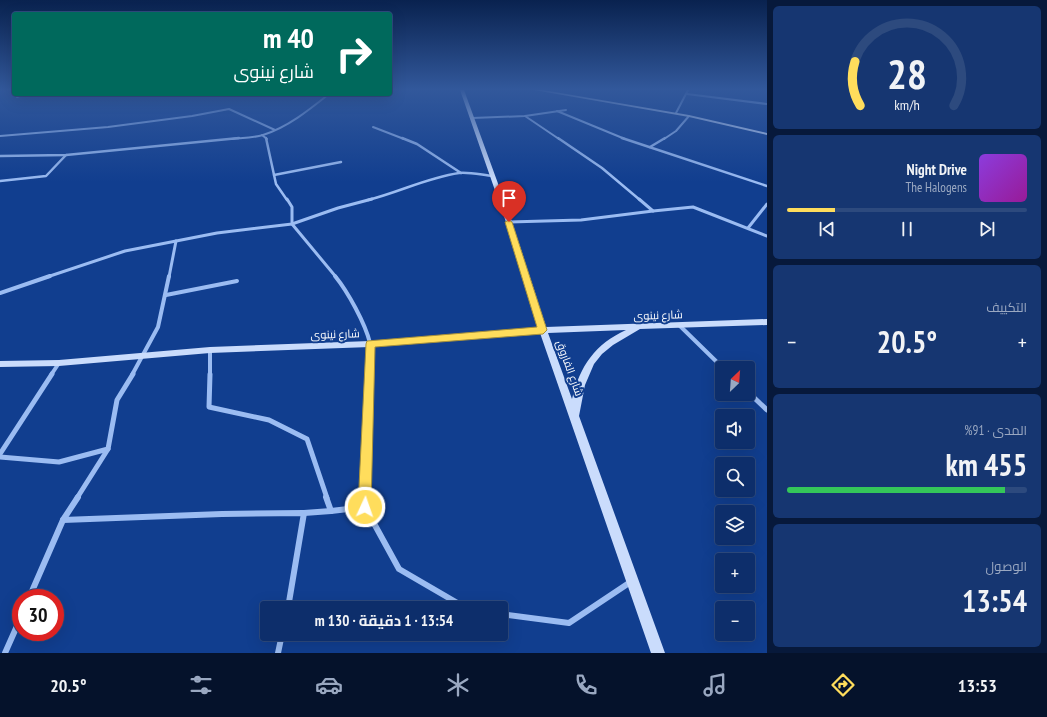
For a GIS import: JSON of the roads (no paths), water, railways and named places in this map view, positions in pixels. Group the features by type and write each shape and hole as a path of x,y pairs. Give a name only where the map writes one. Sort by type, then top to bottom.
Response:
{"main road":[{"name":"شارع الفاروق","path":"473,120 509,222 543,330 575,416 658,653"},
{"path":"708,120 767,134"},
{"name":"شارع نينوى","path":"0,364 59,363 210,350 370,344 543,330 767,322"},
{"path":"575,416 576,397 581,379 589,364 599,351 611,341 642,327"}],"street":[{"path":"0,136 115,126 158,120"},
{"path":"254,120 275,130"},
{"path":"0,156 66,155 217,142 262,134 275,130 291,120"},
{"path":"532,120 602,168 654,212"},
{"path":"578,120 650,147 767,186"},
{"path":"650,147 673,135 686,120"},
{"path":"373,127 417,144 461,173"},
{"path":"262,134 267,139 276,184 292,207 292,224 342,285 357,312 370,344 365,507 399,568 454,601"},
{"path":"0,181 46,176 66,155"},
{"path":"274,175 341,162"},
{"path":"0,293 124,251 217,233 292,224 338,208 388,195 422,181 461,173 493,176"},
{"path":"748,228 767,204"},
{"path":"509,222 565,222 610,218 693,207 767,236"},
{"path":"33,589 63,520 108,449 117,400 144,355 158,326 166,295 176,241"},
{"path":"166,295 237,281"},
{"path":"679,325 716,361"},
{"path":"210,350 209,407 269,420 307,439 331,511"},
{"path":"59,363 0,455 59,462 108,449"},
{"path":"755,399 767,410"},
{"path":"63,520 222,514 304,513 365,507"},
{"path":"289,601 304,513"},
{"path":"508,615 569,622 633,581"},
{"path":"6,653 12,639"},
{"path":"278,653 281,641"}]}
